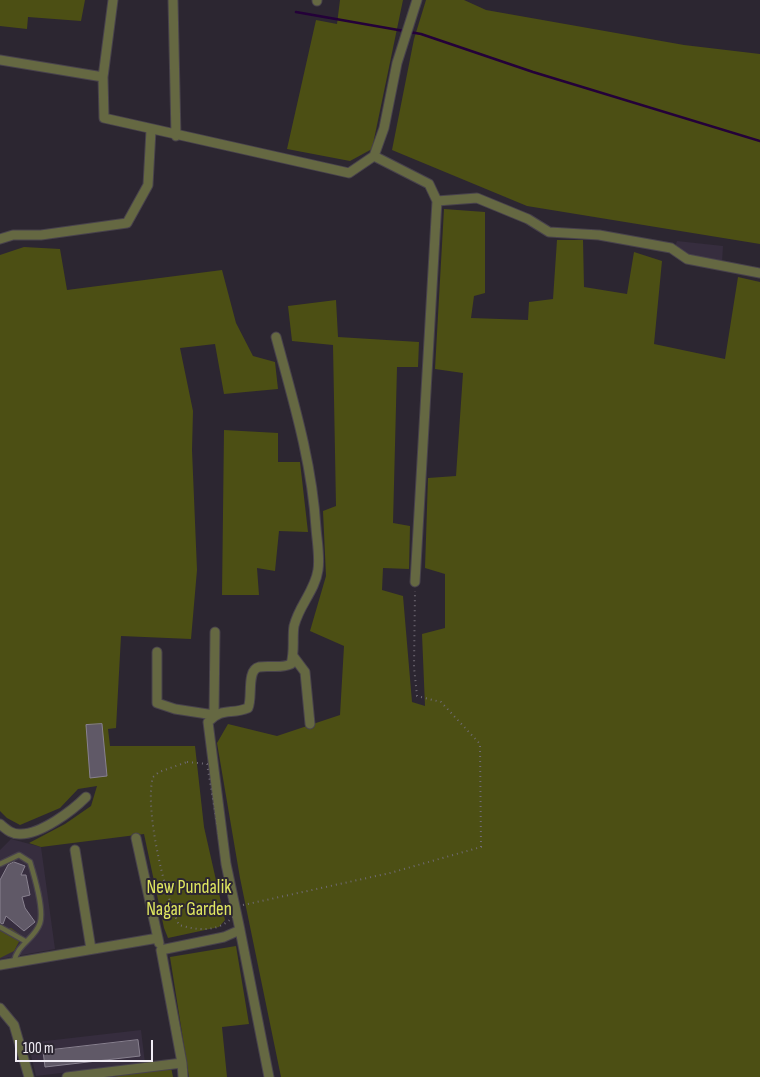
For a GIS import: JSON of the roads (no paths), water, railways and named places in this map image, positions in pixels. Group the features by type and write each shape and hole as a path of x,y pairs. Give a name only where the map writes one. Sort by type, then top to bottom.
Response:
{"street":[{"path":"113,0 103,78 104,118 176,136 349,173 374,156 384,128 397,63 417,0"},
{"path":"173,0 176,136"},
{"path":"0,60 103,78"},
{"path":"0,239 13,235 41,236 127,223 148,185 151,130"},
{"path":"374,156 428,184 436,201 415,582"},
{"path":"436,201 477,198 528,219 549,232 599,234 671,248 687,259 760,273"},
{"path":"269,1077 226,864 207,731 208,722 214,715 223,711 240,711 248,708 251,701 251,674 254,669 260,667 284,667 291,664 294,626 302,606 316,584 319,567 314,501 305,443 276,337"},
{"path":"214,715 215,632"},
{"path":"157,652 157,703 175,709 214,715"},
{"path":"293,656 305,672 310,724"},
{"path":"0,824 8,832 20,834 35,831 71,811 86,797"},
{"path":"136,838 161,950 183,1077"},
{"path":"75,850 91,950"},
{"path":"161,950 224,938 240,930"},
{"path":"0,965 158,938"},
{"path":"0,1008 14,1025 29,1077"},
{"path":"66,1077 182,1063"}],"lane":[{"path":"0,864 19,855 30,862 40,915 40,924 15,955 14,962"},
{"path":"0,926 25,941"}],"waterway":[{"path":"296,12 421,34 533,72 760,141"}],"park label":[{"name":"New Pundalik Nagar Garden","path":"189,899"}]}
